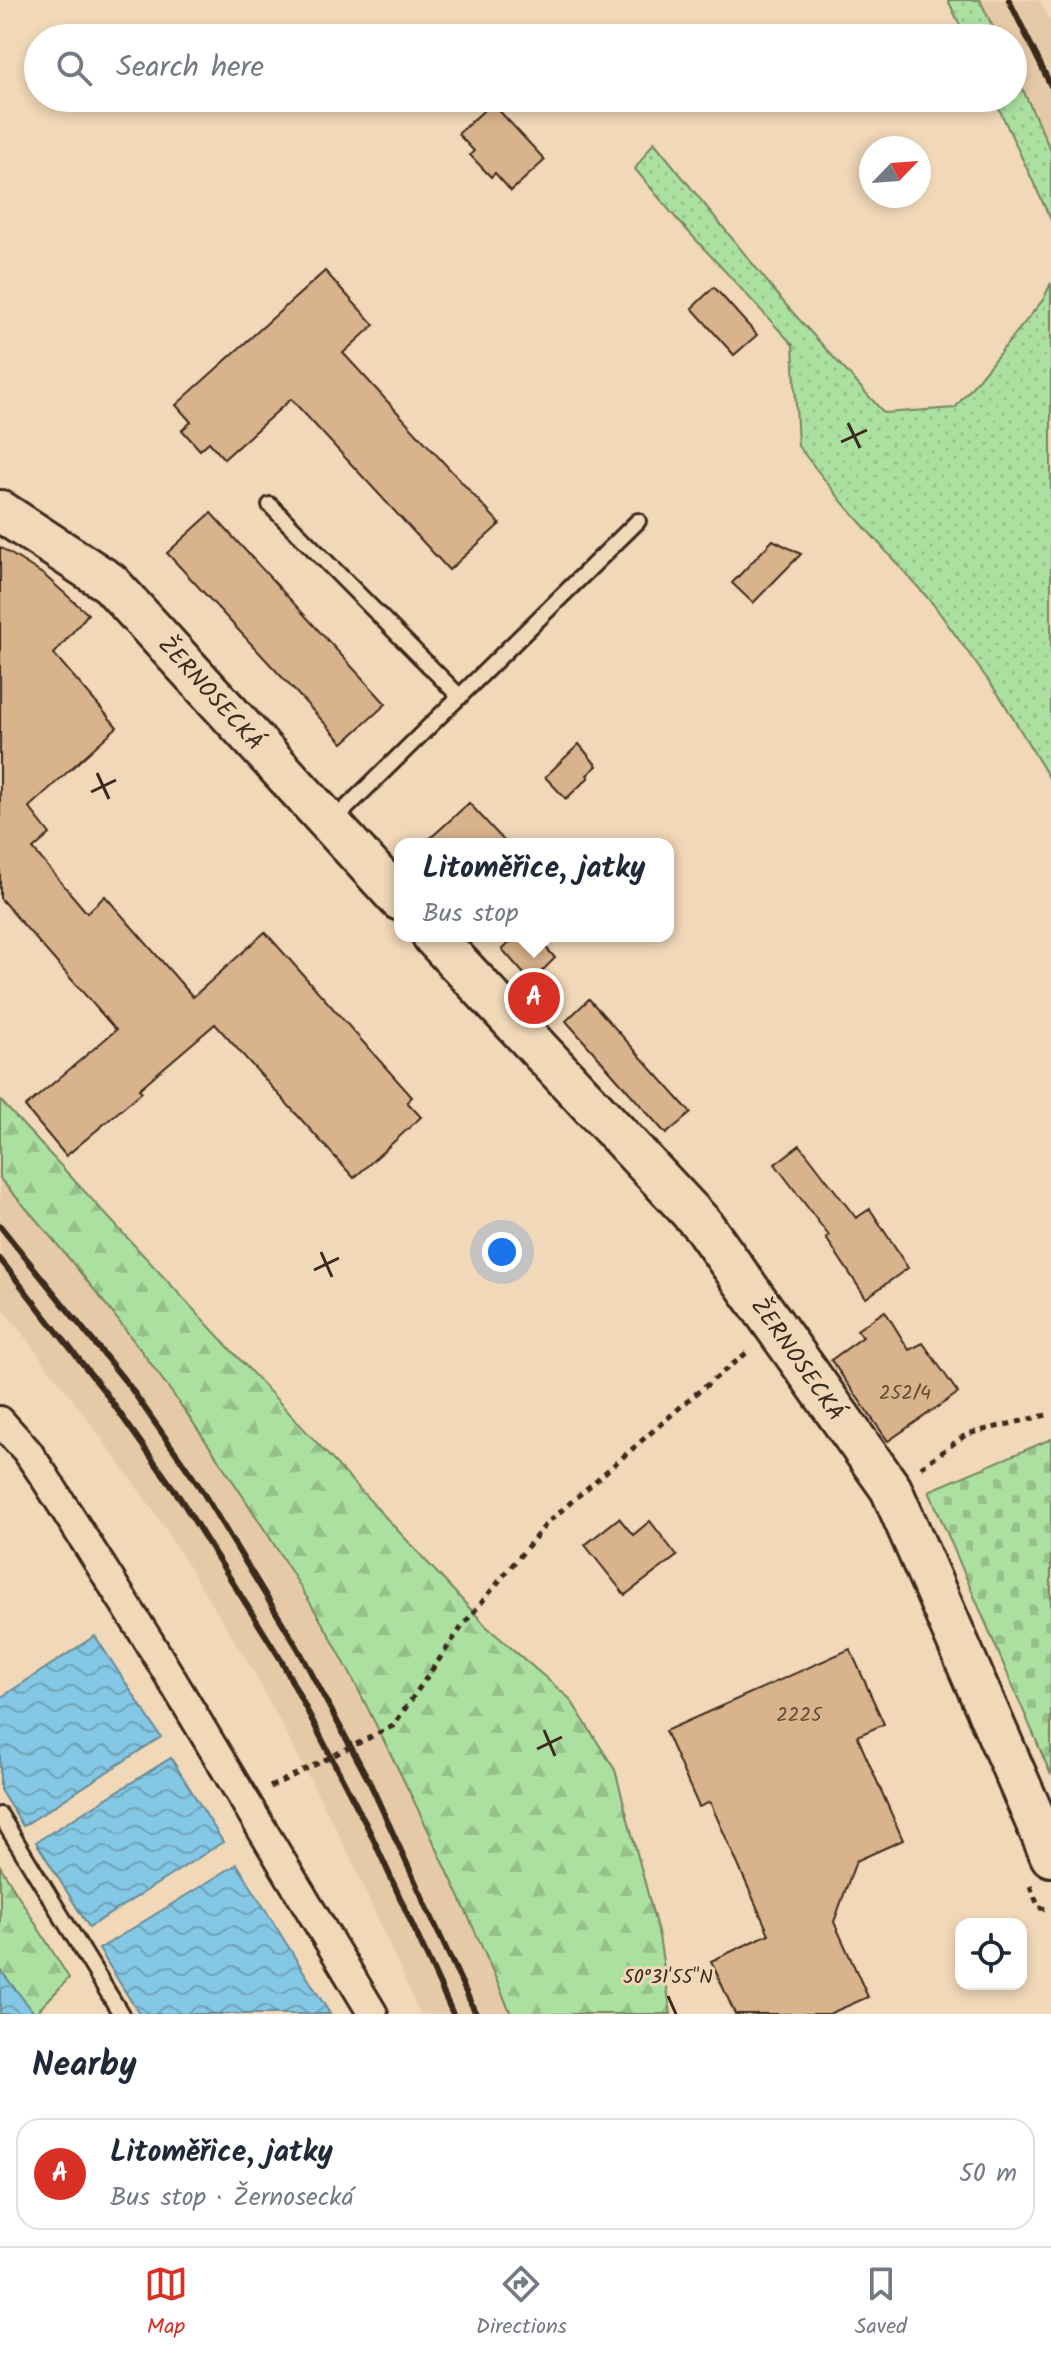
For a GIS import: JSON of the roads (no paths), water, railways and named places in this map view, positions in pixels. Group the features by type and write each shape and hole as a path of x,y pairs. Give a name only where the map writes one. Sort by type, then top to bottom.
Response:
{"main road":[{"name":"ŽERNOSECKÁ","path":"0,511 110,583 394,893"},
{"name":"ŽERNOSECKÁ","path":"439,942 703,1225 891,1489 1039,1867"}],"street":[{"path":"0,1421 44,1476 148,1640 373,2014"}],"lane":[{"path":"270,505 460,697"},
{"path":"330,823 638,521"},
{"path":"0,1815 121,2014"}],"water":[{"path":"95,1636 161,1737 23,1826 0,1790 0,1698"},
{"path":"171,1758 223,1842 89,1927 36,1842"},
{"path":"237,1864 330,2014 139,2014 99,1949"},
{"path":"0,1970 35,2014 0,2014"}],"railway":[{"path":"1009,0 1021,24"},
{"path":"1027,37 1051,86"},
{"path":"0,1226 130,1387 199,1486 299,1650 369,1781 476,2014"},
{"path":"0,1259 104,1391 180,1498 281,1660 371,1834 453,2014"}],"place":[{"name":"Litoměřice, jatky","path":"534,998"}]}
